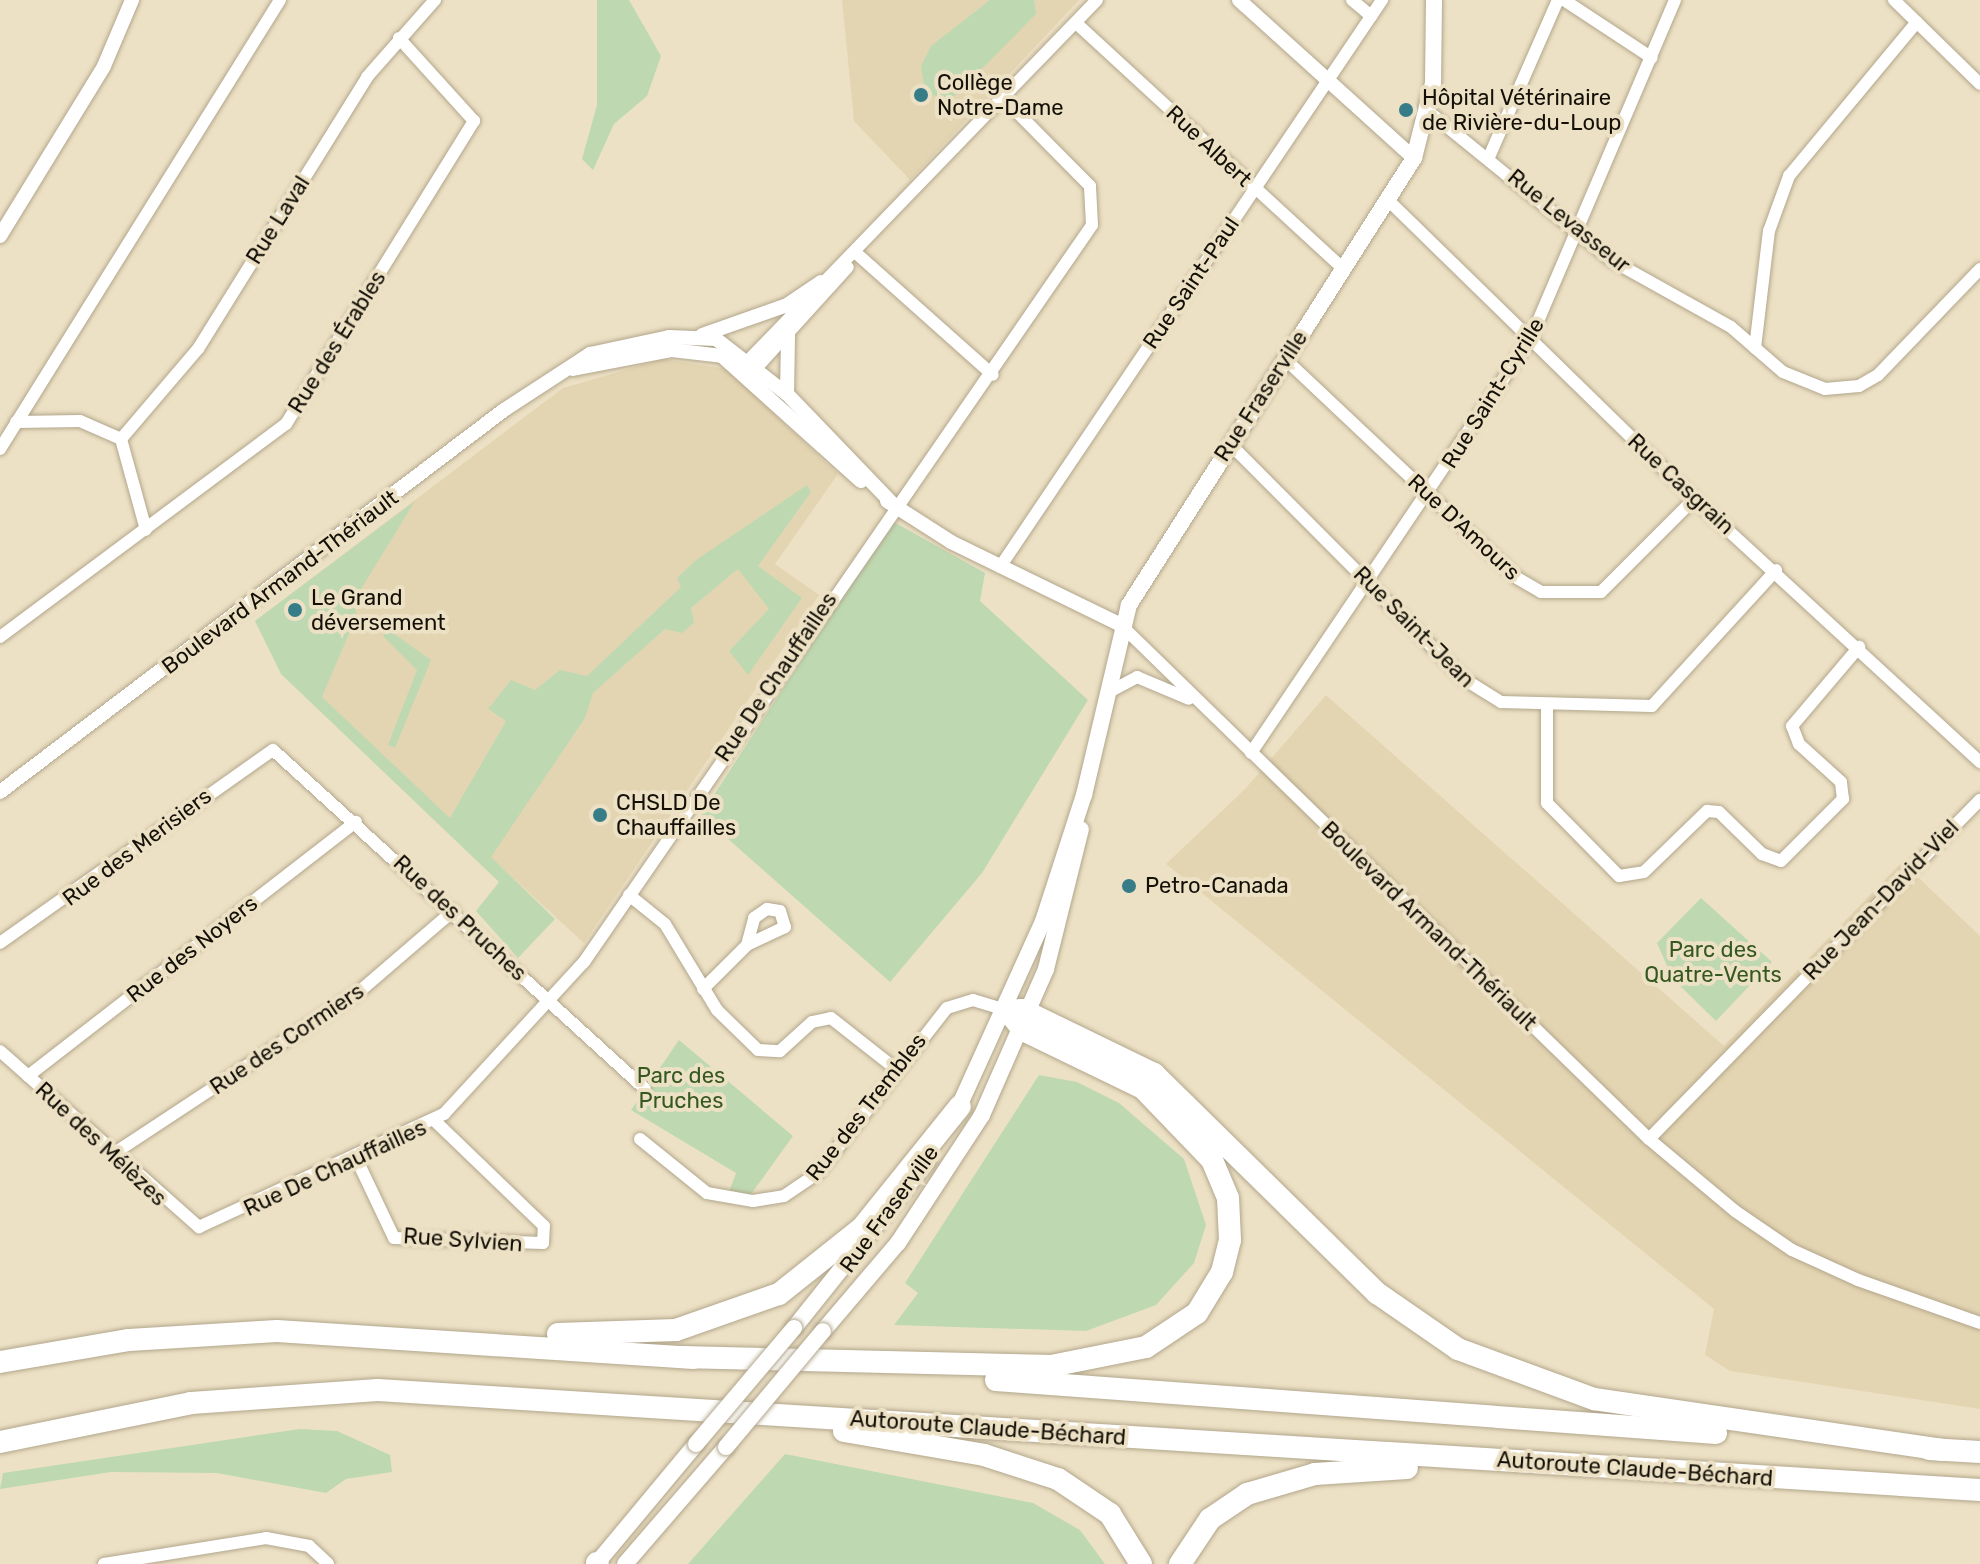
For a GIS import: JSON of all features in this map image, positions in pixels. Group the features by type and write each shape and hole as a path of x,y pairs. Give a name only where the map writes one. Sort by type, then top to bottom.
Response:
{"highway":[{"path":"1008,1011 1154,1074 1377,1293 1476,1358 1547,1386 1633,1407 1942,1450"},
{"path":"681,1357 1051,1366 1146,1347 1197,1313 1222,1272 1230,1240 1228,1198 1212,1160 1143,1088 1027,1020"},
{"path":"267,1331 610,1335 718,1321 779,1294 848,1240 960,1106"},
{"name":"Autoroute Claude-Béchard","path":"0,1362 129,1340 267,1331 681,1357 1980,1452"},
{"name":"Autoroute Claude-Béchard","path":"0,1442 143,1410 283,1393 404,1391 1980,1490"},
{"path":"620,1405 842,1431 1015,1463 1100,1504 1141,1564"},
{"path":"1180,1564 1195,1536 1227,1504 1315,1474 1413,1468 1764,1477"}],"main road":[{"name":"Rue Fraserville","path":"625,1564 823,1331 934,1194 1027,1020 1072,878 1084,795 1121,625 1230,444 1414,158 1429,112 1434,0"},
{"name":"Rue Fraserville","path":"597,1564 891,1214 960,1106 1008,1011 1084,795"}],"street":[{"path":"0,236 104,66 132,0"},
{"path":"0,449 280,0"},
{"name":"Rue Laval","path":"121,439 198,349 367,77 435,0"},
{"path":"749,368 788,334 856,253 1097,0"},
{"path":"1239,0 1414,158"},
{"path":"1352,0 1371,16"},
{"name":"Rue Saint-Paul","path":"1000,567 1382,0"},
{"path":"1489,157 1561,0 1652,58"},
{"name":"Rue Saint-Cyrille","path":"1251,753 1370,585 1530,340 1580,234 1675,0"},
{"path":"1894,0 1980,84"},
{"path":"1755,348 1769,231 1789,176 1917,22"},
{"name":"Rue Albert","path":"1076,23 1342,268"},
{"name":"Rue des Érables","path":"0,637 286,424 474,121 399,38"},
{"name":"Rue De Chauffailles","path":"208,1227 435,1121 549,1001 629,895 893,504 993,375 1092,225 1096,198 1003,98"},
{"name":"Rue Levasseur","path":"1429,112 1489,157 1580,234 1806,383 1859,386 1980,269"},
{"name":"Rue Casgrain","path":"1388,200 1694,499 1776,570 1980,762"},
{"path":"700,335 787,305 856,253"},
{"path":"856,253 993,375"},
{"path":"749,368 821,282"},
{"path":"787,394 788,334"},
{"name":"Boulevard Armand-Thériault","path":"0,792 561,372 611,347 700,335 787,394 893,504"},
{"name":"Boulevard Armand-Thériault","path":"561,372 689,349 749,368 893,504 1000,567 1121,625 1197,704 1649,1139 1792,1250 1912,1303 1980,1323"},
{"name":"Rue D'Amours","path":"1285,359 1529,587 1558,594 1601,592 1694,499"},
{"path":"16,422 80,421 121,439 146,530"},
{"name":"Rue Saint-Jean","path":"1230,444 1477,691 1501,702 1547,706 1652,706 1776,570"},
{"path":"1547,706 1547,803 1619,876 1644,872 1707,811 1719,812 1762,854 1781,861 1843,799 1841,782 1799,744 1792,726 1859,647"},
{"path":"1105,698 1137,677 1197,704"},
{"name":"Rue des Pruches","path":"273,750 356,822 645,1089"},
{"name":"Rue des Merisiers","path":"0,943 273,750"},
{"name":"Rue Jean-David-Viel","path":"1649,1139 1980,800"},
{"name":"Rue des Noyers","path":"28,1076 356,822"},
{"path":"629,895 677,938 703,989 758,1050 780,1051 812,1022 831,1018 897,1070"},
{"name":"Rue des Cormiers","path":"113,1154 360,991 453,911"},
{"path":"703,989 747,945"},
{"name":"Rue des Trembles","path":"640,1139 707,1193 753,1201 784,1196 818,1173 897,1070 956,1002 1008,1011"},
{"name":"Rue des Mélèzes","path":"0,1051 190,1226 208,1227"},
{"name":"Rue Sylvien","path":"357,1160 394,1238 543,1243 544,1226 435,1121"},
{"path":"104,1564 266,1538 309,1546 328,1564"}],"shaded area":[{"name":"Collège Notre-Dame","path":"842,0 1079,0 910,180 854,121"},
{"path":"663,359 726,369 838,474 775,564 819,595 584,943 280,665 255,621 563,388"},
{"path":"1326,695 1724,1046 1902,862 1980,936 1980,1409 1730,1371 1705,1355 1714,1309 1166,864 1245,789"}],"green space":[{"path":"597,0 629,0 661,56 647,96 614,124 593,170 582,159 597,105"},
{"path":"990,0 1034,0 1036,14 951,100 925,93 921,66 931,46"},
{"path":"807,485 811,492 758,566 802,598 748,675 729,651 769,609 738,569 691,608 694,623 682,633 665,629 593,693 585,718 491,857 555,919 518,958 476,911 499,882 281,674 255,621 415,501 353,602 357,615 322,697 450,818 506,721 488,709 511,680 535,690 560,670 587,676 681,587 677,578 696,560"},
{"path":"892,521 985,573 980,601 1088,700 982,873 890,982 701,815"},
{"path":"386,628 431,660 395,748 388,745 417,670 383,636"},
{"name":"Parc des Quatre-Vents","path":"1701,898 1772,962 1716,1021 1673,979 1657,943"},
{"name":"Parc des Pruches","path":"679,1040 793,1136 749,1197 729,1192 736,1173 631,1110"},
{"path":"1039,1075 1077,1082 1119,1103 1184,1159 1206,1225 1194,1263 1156,1305 1086,1331 894,1325 918,1293 905,1283"},
{"path":"300,1429 337,1431 390,1455 392,1472 346,1479 326,1493 217,1473 111,1472 0,1489 3,1473"},
{"path":"785,1454 1033,1503 1080,1530 1105,1564 688,1564"}],"place":[{"name":"Collège Notre-Dame","path":"921,95"},
{"name":"Hôpital Vétérinaire de Rivière-du-Loup","path":"1406,110"},
{"name":"Le Grand déversement","path":"295,610"},
{"name":"CHSLD De Chauffailles","path":"600,815"},
{"name":"Petro-Canada","path":"1129,886"}]}
